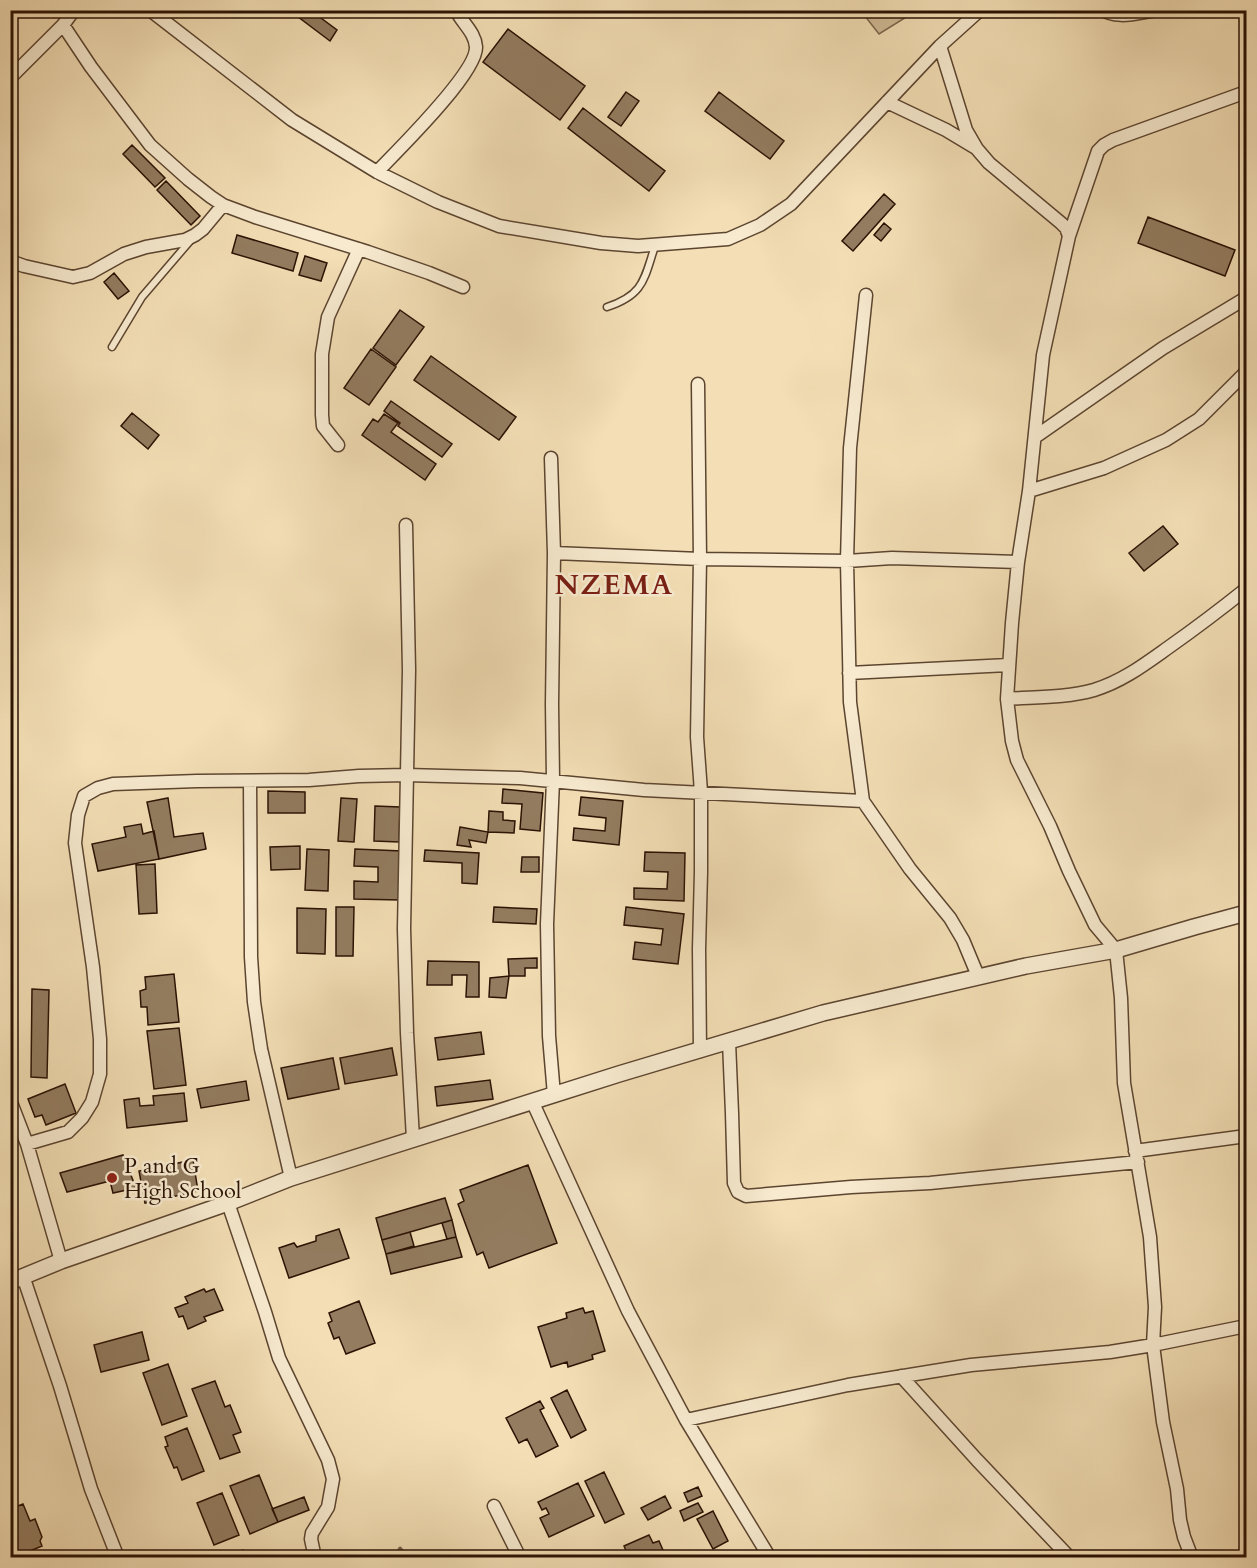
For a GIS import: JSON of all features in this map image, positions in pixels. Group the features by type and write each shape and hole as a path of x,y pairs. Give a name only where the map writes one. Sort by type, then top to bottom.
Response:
{"street":[{"path":"10,78 63,25 74,10"},
{"path":"150,10 292,120 377,171 438,202 499,226 601,243 639,246 728,239 760,225 791,204 940,46 980,10"},
{"path":"377,171 426,122 471,63 476,48 472,33 456,10"},
{"path":"63,25 91,67 150,145 188,179 223,205 429,273 462,287"},
{"path":"940,46 966,130 977,149 989,163 1061,223 1069,236"},
{"path":"1192,1557 1180,1520 1177,1489 1163,1422 1153,1345 1155,1307 1151,1248 1124,1083 1121,998 1116,950 1095,925 1017,760 1012,741 1007,699 1008,665 1043,355 1069,236 1098,151 1113,140 1246,92"},
{"path":"887,102 946,130 977,149"},
{"path":"10,261 74,277 90,273 124,254 146,247 186,240 203,229 223,205"},
{"path":"338,446 323,426 322,354 328,316 359,249"},
{"path":"866,295 849,456 848,561 852,723 863,801 910,869 950,918 963,940 978,976"},
{"path":"1035,437 1163,348 1246,298"},
{"path":"1029,491 1104,468 1166,440 1199,419 1246,372"},
{"path":"698,384 700,559 697,737 701,792 700,1051"},
{"path":"551,458 554,554 553,780 547,924 549,1036 554,1095"},
{"path":"406,525 409,670 404,929 413,1139"},
{"path":"554,554 700,559 848,561 892,558 1018,562"},
{"path":"1007,699 1078,693 1094,690 1120,680 1205,622 1246,589"},
{"path":"849,673 1008,665"},
{"path":"27,1144 68,1132 82,1118 92,1102 100,1074 100,1039 93,967 75,843 78,815 84,796 98,788 113,784 197,781 309,780 406,775 481,776 553,780 644,790 863,801"},
{"path":"250,781 250,957 254,1002 261,1049 291,1178"},
{"path":"118,1557 91,1489 60,1386 17,1279 291,1178 823,1013 978,976 1116,950 1246,913"},
{"path":"729,1042 734,1183 738,1192 746,1196 930,1183 1136,1157 1246,1136"},
{"path":"10,1100 27,1144 61,1261"},
{"path":"532,1103 628,1311 686,1420 770,1557"},
{"path":"228,1203 279,1358 328,1460 333,1479 328,1507 312,1533 315,1557"},
{"path":"686,1420 837,1387 901,1376 970,1365 1110,1352 1246,1326"},
{"path":"901,1376 1070,1557"},
{"path":"495,1506 520,1557"}],"lane":[{"path":"1095,10 1117,19 1157,13"},
{"path":"112,347 142,297 195,235"},
{"path":"607,307 624,302 637,292 643,282 655,245"}],"shaded area":[{"path":"861,11 916,11 879,34"}],"building":[{"path":"295,10 310,10 337,30 330,41 293,13"},
{"path":"508,29 585,86 560,120 483,62"},
{"path":"626,92 639,101 621,126 608,117"},
{"path":"719,92 784,141 770,159 705,111"},
{"path":"583,108 665,171 649,191 568,128"},
{"path":"132,145 165,178 155,187 123,154"},
{"path":"166,181 200,216 191,225 157,190"},
{"path":"884,194 895,204 853,251 842,241"},
{"path":"1148,217 1235,250 1225,276 1138,243"},
{"path":"884,223 891,229 881,241 874,235"},
{"path":"237,235 298,253 293,271 232,253"},
{"path":"305,256 327,263 321,281 299,275"},
{"path":"114,273 129,291 118,299 104,282"},
{"path":"400,310 424,327 396,365 373,348"},
{"path":"371,349 396,367 369,405 344,388"},
{"path":"431,356 516,417 499,440 414,380"},
{"path":"391,401 452,444 442,457 398,426 400,423 384,411"},
{"path":"132,413 159,435 148,449 121,426"},
{"path":"384,414 398,423 391,432 436,464 425,480 362,435 373,419 378,422"},
{"path":"1163,526 1178,544 1144,571 1129,553"},
{"path":"503,789 543,793 540,831 520,829 522,804 502,803"},
{"path":"268,791 305,792 305,813 268,813"},
{"path":"581,797 623,801 619,845 573,840 574,828 605,831 606,818 579,815"},
{"path":"168,798 174,837 203,833 206,849 159,859 147,802"},
{"path":"341,798 357,799 354,842 338,841"},
{"path":"375,806 400,807 399,842 374,841"},
{"path":"489,811 503,812 503,820 515,821 514,833 488,832"},
{"path":"141,824 143,834 154,831 159,859 98,871 92,844 126,837 124,827"},
{"path":"460,827 488,832 486,843 469,840 471,847 457,845"},
{"path":"300,846 300,869 271,870 270,847"},
{"path":"307,849 329,850 328,891 305,890"},
{"path":"355,849 402,851 400,900 354,899 354,881 378,882 378,867 354,866"},
{"path":"425,850 479,853 477,884 462,883 462,863 424,861"},
{"path":"645,852 685,853 684,901 634,899 634,888 667,889 668,872 644,871"},
{"path":"522,857 539,857 539,872 521,872"},
{"path":"155,864 157,913 139,914 136,865"},
{"path":"336,907 354,907 353,956 336,956"},
{"path":"494,907 537,909 536,924 493,922"},
{"path":"626,907 684,914 678,964 633,959 635,942 661,945 663,929 624,925"},
{"path":"297,908 326,909 325,954 297,953"},
{"path":"537,958 537,968 525,968 525,976 509,976 508,959"},
{"path":"428,961 479,962 479,997 466,997 467,975 452,975 452,985 427,985"},
{"path":"174,974 179,1022 148,1025 147,1007 141,1007 140,991 146,989 145,977"},
{"path":"509,976 506,998 489,997 490,978"},
{"path":"32,989 49,990 47,1078 31,1077"},
{"path":"179,1028 186,1085 154,1089 147,1031"},
{"path":"481,1032 484,1054 438,1060 435,1038"},
{"path":"392,1048 397,1075 345,1084 340,1058"},
{"path":"333,1058 339,1089 288,1099 281,1068"},
{"path":"490,1080 493,1099 437,1106 435,1087"},
{"path":"246,1081 249,1100 201,1108 197,1089"},
{"path":"65,1084 76,1113 46,1125 42,1115 35,1117 28,1099"},
{"path":"184,1093 187,1121 127,1128 124,1100 139,1098 140,1106 154,1105 153,1096"},
{"path":"123,1155 136,1188 113,1193 110,1181 67,1192 60,1173"},
{"path":"193,1160 198,1191 145,1203 139,1171"},
{"path":"528,1165 557,1243 489,1268 483,1252 477,1255 458,1204 464,1201 460,1190"},
{"path":"445,1198 452,1220 382,1240 376,1218"},
{"path":"452,1220 456,1237 447,1239 442,1223"},
{"path":"339,1229 349,1258 289,1278 279,1248 294,1243 297,1247 316,1241 316,1236"},
{"path":"410,1232 414,1246 386,1254 382,1240"},
{"path":"456,1237 462,1257 391,1274 386,1254"},
{"path":"204,1289 206,1292 214,1289 223,1310 204,1317 206,1321 188,1329 183,1316 179,1317 175,1308 188,1303 185,1297"},
{"path":"359,1301 375,1343 346,1354 339,1337 334,1339 328,1323 332,1321 329,1313"},
{"path":"583,1308 585,1313 593,1311 605,1351 592,1355 593,1359 568,1367 567,1362 551,1367 538,1327 567,1318 566,1313"},
{"path":"142,1332 149,1360 101,1372 94,1345"},
{"path":"168,1364 187,1416 162,1425 143,1373"},
{"path":"215,1381 225,1407 230,1405 241,1432 233,1435 240,1452 220,1459 192,1389"},
{"path":"567,1390 586,1430 571,1438 551,1398"},
{"path":"540,1401 544,1408 540,1410 558,1446 536,1457 527,1439 519,1443 506,1418"},
{"path":"187,1428 204,1471 182,1480 165,1447 168,1446 165,1437"},
{"path":"604,1472 624,1514 605,1523 585,1481"},
{"path":"259,1475 278,1522 250,1534 230,1486"},
{"path":"578,1483 594,1516 549,1537 540,1518 549,1514 546,1508 542,1510 538,1502"},
{"path":"698,1487 702,1496 688,1502 684,1493"},
{"path":"222,1493 239,1535 214,1545 197,1503"},
{"path":"665,1496 671,1508 648,1520 641,1508"},
{"path":"304,1497 309,1510 278,1522 272,1509"},
{"path":"698,1503 703,1512 684,1521 680,1511"},
{"path":"23,1504 30,1521 35,1519 42,1537 40,1541 42,1546 20,1555 10,1531 10,1509"},
{"path":"713,1511 728,1541 713,1549 697,1519"},
{"path":"649,1535 653,1543 659,1541 666,1557 629,1558 624,1546"},
{"path":"243,1550 246,1558 225,1558"}],"waterway":[{"path":"400,1549 407,1558"}],"place":[{"name":"P and G High School","path":"112,1178"}],"district":[{"name":"NZEMA","path":"614,584"}]}
